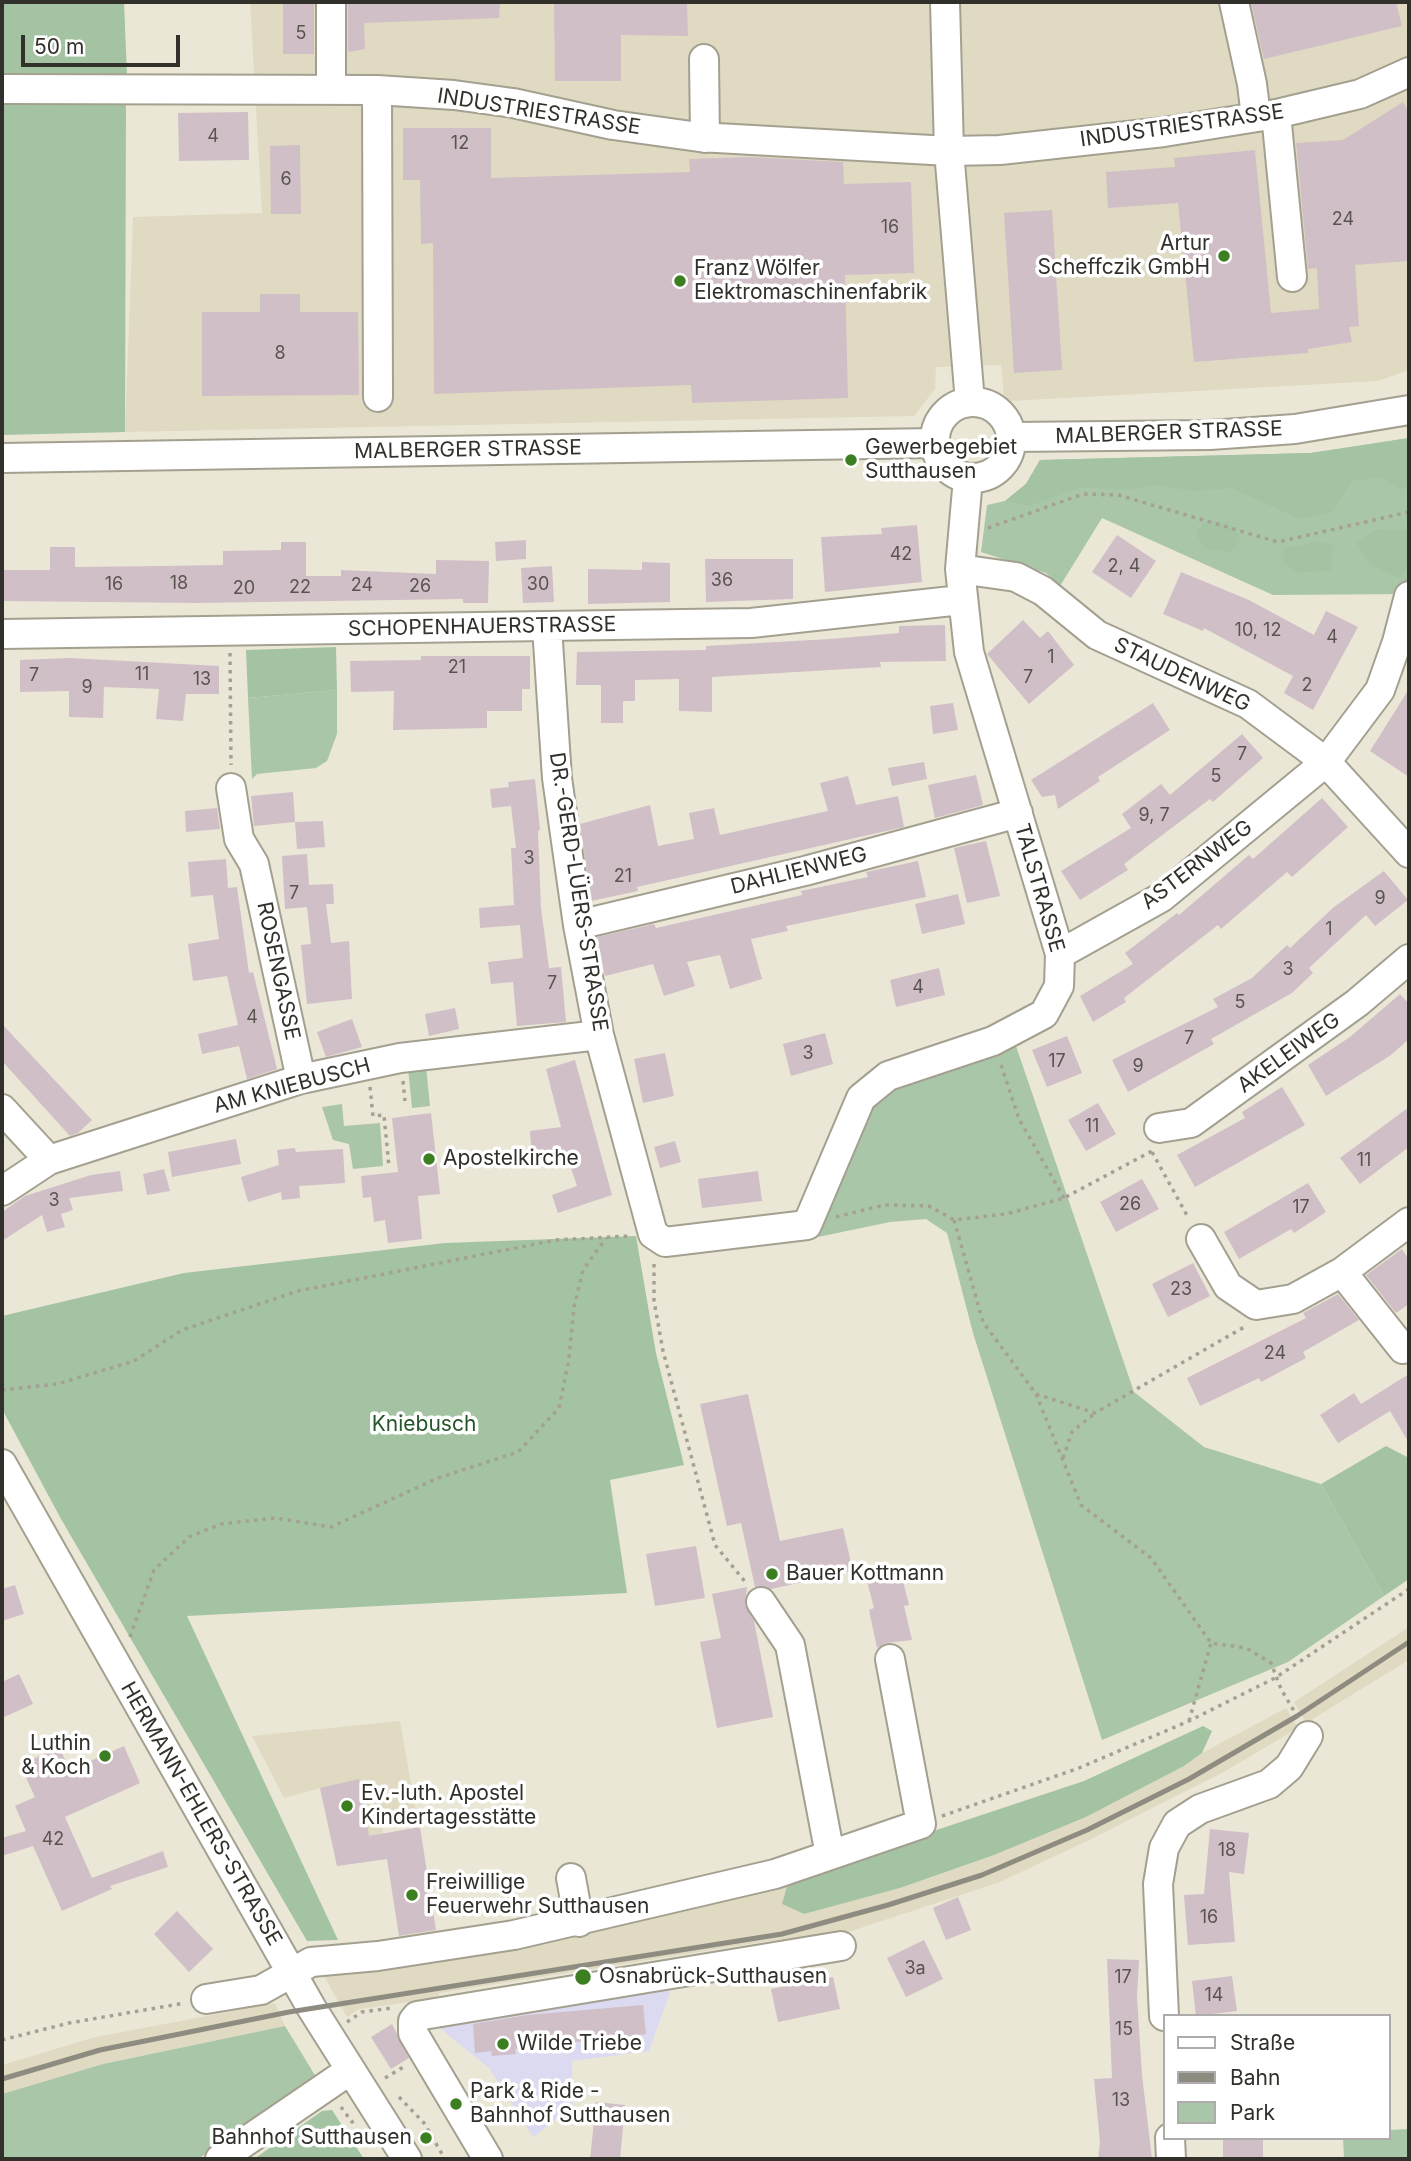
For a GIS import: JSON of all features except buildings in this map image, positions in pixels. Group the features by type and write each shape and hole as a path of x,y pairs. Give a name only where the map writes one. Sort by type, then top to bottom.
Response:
{"street":[{"path":"331,2 331,90"},
{"path":"945,2 949,151 970,402"},
{"path":"1234,2 1252,84 1266,115 1292,277"},
{"path":"704,59 705,138"},
{"name":"INDUSTRIESTRASSE","path":"2,89 377,90 454,95 502,101 613,125 705,138 949,151 1000,150 1164,132 1266,115 1360,94 1409,72"},
{"path":"377,90 378,397"},
{"path":"970,402 993,407 1002,415 1011,437 1006,459 999,468 979,478 968,478 945,466 934,443 940,420 958,405 970,402"},
{"name":"MALBERGER STRASSE","path":"1011,437 1210,435 1295,429 1409,410"},
{"name":"MALBERGER STRASSE","path":"2,458 934,443"},
{"name":"TALSTRASSE","path":"807,1225 861,1098 888,1076 993,1041 1044,1014 1059,986 1060,954 969,652 961,600 960,569 968,478"},
{"name":"STAUDENWEG","path":"960,569 1016,577 1043,591 1097,635 1248,704 1326,762 1409,853"},
{"name":"ASTERNWEG","path":"1060,954 1162,897 1326,762 1380,690 1409,596"},
{"name":"SCHOPENHAUERSTRASSE","path":"2,634 751,623 961,600"},
{"name":"DR.-GERD-LÜERS-STRASSE","path":"547,627 557,778 578,925 599,1035 659,1238"},
{"name":"ROSENGASSE","path":"231,788 239,839 254,864 302,1079"},
{"name":"DAHLIENWEG","path":"578,925 805,871 1018,813"},
{"name":"AKELEIWEG","path":"1155,1140 1191,1123 1357,1003 1409,959"},
{"name":"AM KNIEBUSCH","path":"2,1191 49,1160 302,1079 367,1064 599,1035"},
{"path":"2,1109 49,1160"},
{"path":"1200,1239 1228,1286 1256,1305 1293,1299 1342,1272 1409,1222"},
{"path":"659,1238 807,1225"},
{"path":"1342,1272 1403,1349"},
{"name":"HERMANN-EHLERS-STRASSE","path":"2,1464 349,2071 407,2159"},
{"path":"761,1602 790,1646 830,1855"},
{"path":"206,1999 261,1990 311,1962 449,1946 579,1922 775,1874 921,1824 890,1659"},
{"path":"1164,2014 1158,1884 1164,1848 1177,1824 1200,1809 1269,1784 1289,1767 1308,1736"},
{"path":"571,1878 579,1922"},
{"path":"488,2159 414,2033 413,2021 422,2014 590,1990 841,1946"},
{"path":"220,2159 349,2071"},
{"path":"1170,2140 1171,2159"}],"path":[{"path":"962,531 986,529 1083,494 1118,495 1278,542 1409,512"},
{"path":"230,631 231,788"},
{"path":"993,1041 1019,1119 1064,1198"},
{"path":"367,1064 373,1116 384,1115 389,1167"},
{"path":"807,1225 884,1205 929,1206 954,1220 1006,1214 1064,1198 1155,1140 1200,1239"},
{"path":"954,1220 983,1322 1036,1394 1080,1505 1151,1558 1211,1643 1246,1648 1271,1663 1275,1678 1308,1736"},
{"path":"120,1673 138,1607 154,1570 189,1537 221,1524 275,1518 331,1527 438,1478 518,1452 559,1408 569,1359 573,1307 583,1270 606,1238"},
{"path":"2,1390 57,1384 134,1361 182,1330 298,1291 556,1240 659,1238 654,1264 654,1301 663,1351 715,1545 761,1602"},
{"path":"1063,1459 1072,1432 1095,1413 1246,1326 1256,1305"},
{"path":"1036,1394 1095,1413"},
{"path":"921,1824 1079,1768 1189,1721 1275,1678 1409,1589"},
{"path":"1189,1721 1211,1643"},
{"path":"2,2040 69,2023 206,1999"},
{"path":"346,2023 362,2012 420,2004 422,2014"},
{"path":"397,2095 424,2123 446,2159"},
{"path":"335,2097 352,2122"}],"shaded area":[{"path":"250,2 1409,2 1409,370 1378,381 1011,401 1004,396 1001,365 936,367 935,389 914,416 125,432 133,217 262,213"},
{"path":"1409,1627 1409,1660 1306,1723 1294,1702"},
{"path":"1286,1708 1298,1728 1222,1773 1087,1841 1000,1882 809,1945 784,1949 782,1939 439,1993 439,1998 359,2009 347,2017 320,1969 789,1879 782,1904 804,1914 900,1888 994,1855 1086,1817 1184,1766 1202,1753"},
{"path":"400,1721 417,1818 381,1821 387,1859 337,1866 320,1788 284,1798 252,1736"},
{"path":"674,1981 649,2051 572,2061 573,2106 533,2137 489,2068 431,2021 642,1995 643,1987"},
{"path":"275,2003 285,2026 103,2064 2,2094 2,2065 96,2037"}],"green space":[{"path":"2,2 124,2 127,75 2,73"},
{"path":"126,97 125,432 2,435 2,101"},
{"path":"1409,438 1409,594 1273,595 1102,518 1060,586 1046,573 981,552 987,505 1005,501 1026,484 1040,460 1311,453"},
{"path":"1409,438 1409,483 1401,490 1380,477 1352,481 1333,512 1299,519 1232,488 1193,491 1157,485 1132,489 1080,488 1028,506 1005,501 1026,484 1040,460 1311,453"},
{"path":"1206,521 1228,522 1241,539 1230,552 1204,549 1196,533"},
{"path":"1377,529 1407,530 1409,565 1399,578 1371,565 1356,542"},
{"path":"1319,541 1333,545 1331,570 1297,573 1284,563 1283,549"},
{"path":"336,647 337,690 248,698 246,650"},
{"path":"337,690 337,734 327,761 316,768 257,774 252,779 248,698"},
{"path":"1016,1046 1134,1392 1204,1447 1321,1484 1384,1596 1288,1662 1102,1740 973,1333 947,1233 926,1219 890,1222 818,1237 873,1104 895,1085"},
{"path":"426,1066 430,1106 412,1108 408,1068"},
{"path":"342,1104 344,1126 380,1123 383,1166 353,1169 349,1144 333,1140 322,1107"},
{"name":"Kniebusch","path":"636,1236 656,1353 684,1465 610,1480 627,1593 187,1616 338,1940 307,1941 61,1519 2,1409 2,1316 184,1273 445,1243"},
{"path":"1386,1446 1409,1458 1409,1579 1384,1596 1321,1484"},
{"path":"1203,1726 1212,1731 1202,1753 1184,1766 1086,1817 994,1855 900,1888 804,1914 782,1904 789,1879 1084,1781"},
{"path":"285,2026 316,2077 198,2159 2,2159 2,2094 103,2064"},
{"path":"332,2110 364,2159 254,2159 322,2111"},
{"path":"1409,2129 1409,2159 1344,2159 1343,2140 1390,2140 1390,2130"}],"railway":[{"path":"2,2079 100,2050 289,2012 782,1934 888,1905 982,1875 1087,1830 1189,1779 1297,1716 1409,1642"}],"place":[{"name":"Artur Scheffczik GmbH","path":"1224,256"},
{"name":"Franz Wölfer Elektromaschinenfabrik","path":"680,281"},
{"name":"Gewerbegebiet Sutthausen","path":"851,460"},
{"name":"Apostelkirche","path":"429,1159"},
{"name":"Bauer Kottmann","path":"772,1574"},
{"name":"Luthin & Koch","path":"105,1756"},
{"name":"Ev.-luth. Apostel Kindertagesstätte","path":"347,1806"},
{"name":"Freiwillige Feuerwehr Sutthausen","path":"412,1895"},
{"name":"Osnabrück-Sutthausen","path":"583,1977"},
{"name":"Wilde Triebe","path":"503,2044"},
{"name":"Park & Ride - Bahnhof Sutthausen","path":"456,2104"},
{"name":"Bahnhof Sutthausen","path":"426,2138"}]}
